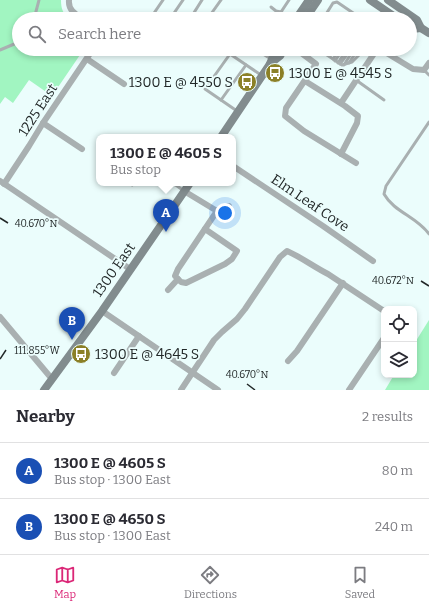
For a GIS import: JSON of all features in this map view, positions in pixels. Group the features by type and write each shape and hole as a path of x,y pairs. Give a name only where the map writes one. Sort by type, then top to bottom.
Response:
{"main road":[{"path":"301,12 309,0"},
{"path":"310,12 318,0"},
{"path":"370,0 381,12"},
{"path":"388,0 397,2 408,12"},
{"path":"417,20 421,28 429,33"},
{"path":"223,134 262,76 273,56"},
{"path":"270,62 280,56"},
{"name":"1300 East","path":"44,390 102,311 188,186"}],"street":[{"path":"69,3 71,10 74,12"},
{"name":"1225 East","path":"2,182 29,146 88,56"},
{"path":"307,56 316,64 286,108 285,116 304,131 356,163"},
{"path":"341,103 371,56"},
{"path":"392,56 413,69 424,70 429,63"},
{"path":"86,59 124,84"},
{"path":"305,81 341,103 358,116 358,120 341,154"},
{"path":"43,123 82,149"},
{"name":"Elm Leaf Cove","path":"236,168 373,260"},
{"path":"2,182 130,269"},
{"path":"184,191 217,211"},
{"path":"205,229 237,251 232,259 225,264 186,283 183,283 175,276 178,269 217,211 229,206"},
{"path":"181,390 222,332 245,310 280,257 287,251 296,254 381,309"},
{"path":"168,290 178,279"},
{"path":"288,361 343,283"},
{"path":"102,311 218,390"},
{"path":"0,317 52,379"},
{"path":"114,374 139,336"},
{"path":"349,390 381,342"}],"lane":[{"path":"36,12 39,0"},
{"path":"155,12 163,0"},
{"path":"174,12 182,0"},
{"path":"194,12 202,0"},
{"path":"212,12 221,0"},
{"path":"271,7 276,11 281,12 289,0"},
{"path":"327,12 333,3 337,2 351,12"},
{"path":"0,50 12,45"},
{"path":"229,56 205,89 238,112"},
{"path":"233,56 262,76"},
{"path":"264,56 270,62"},
{"path":"329,56 338,62 350,63 358,56"},
{"path":"338,62 340,56"},
{"path":"338,62 342,56"},
{"path":"338,62 344,56"},
{"path":"338,62 345,56"},
{"path":"350,63 354,56"},
{"path":"221,100 246,65"},
{"path":"424,70 429,75"},
{"path":"356,80 384,100"},
{"path":"429,122 386,186 384,194 388,202 424,226 429,234"},
{"path":"177,186 184,191"}],"green space":[{"path":"0,0 61,0 61,6 64,12 12,12 12,56 79,56 52,96 29,80 13,103 5,97 0,104"},
{"path":"429,320 429,390 385,390 392,378 417,378 417,339"}],"place":[{"name":"1300 E @ 4545 S","path":"275,73"},
{"name":"1300 E @ 4550 S","path":"247,82"},
{"name":"1300 E @ 4605 S","path":"166,232"},
{"name":"1300 E @ 4650 S","path":"72,340"},
{"name":"1300 E @ 4645 S","path":"81,354"}]}
